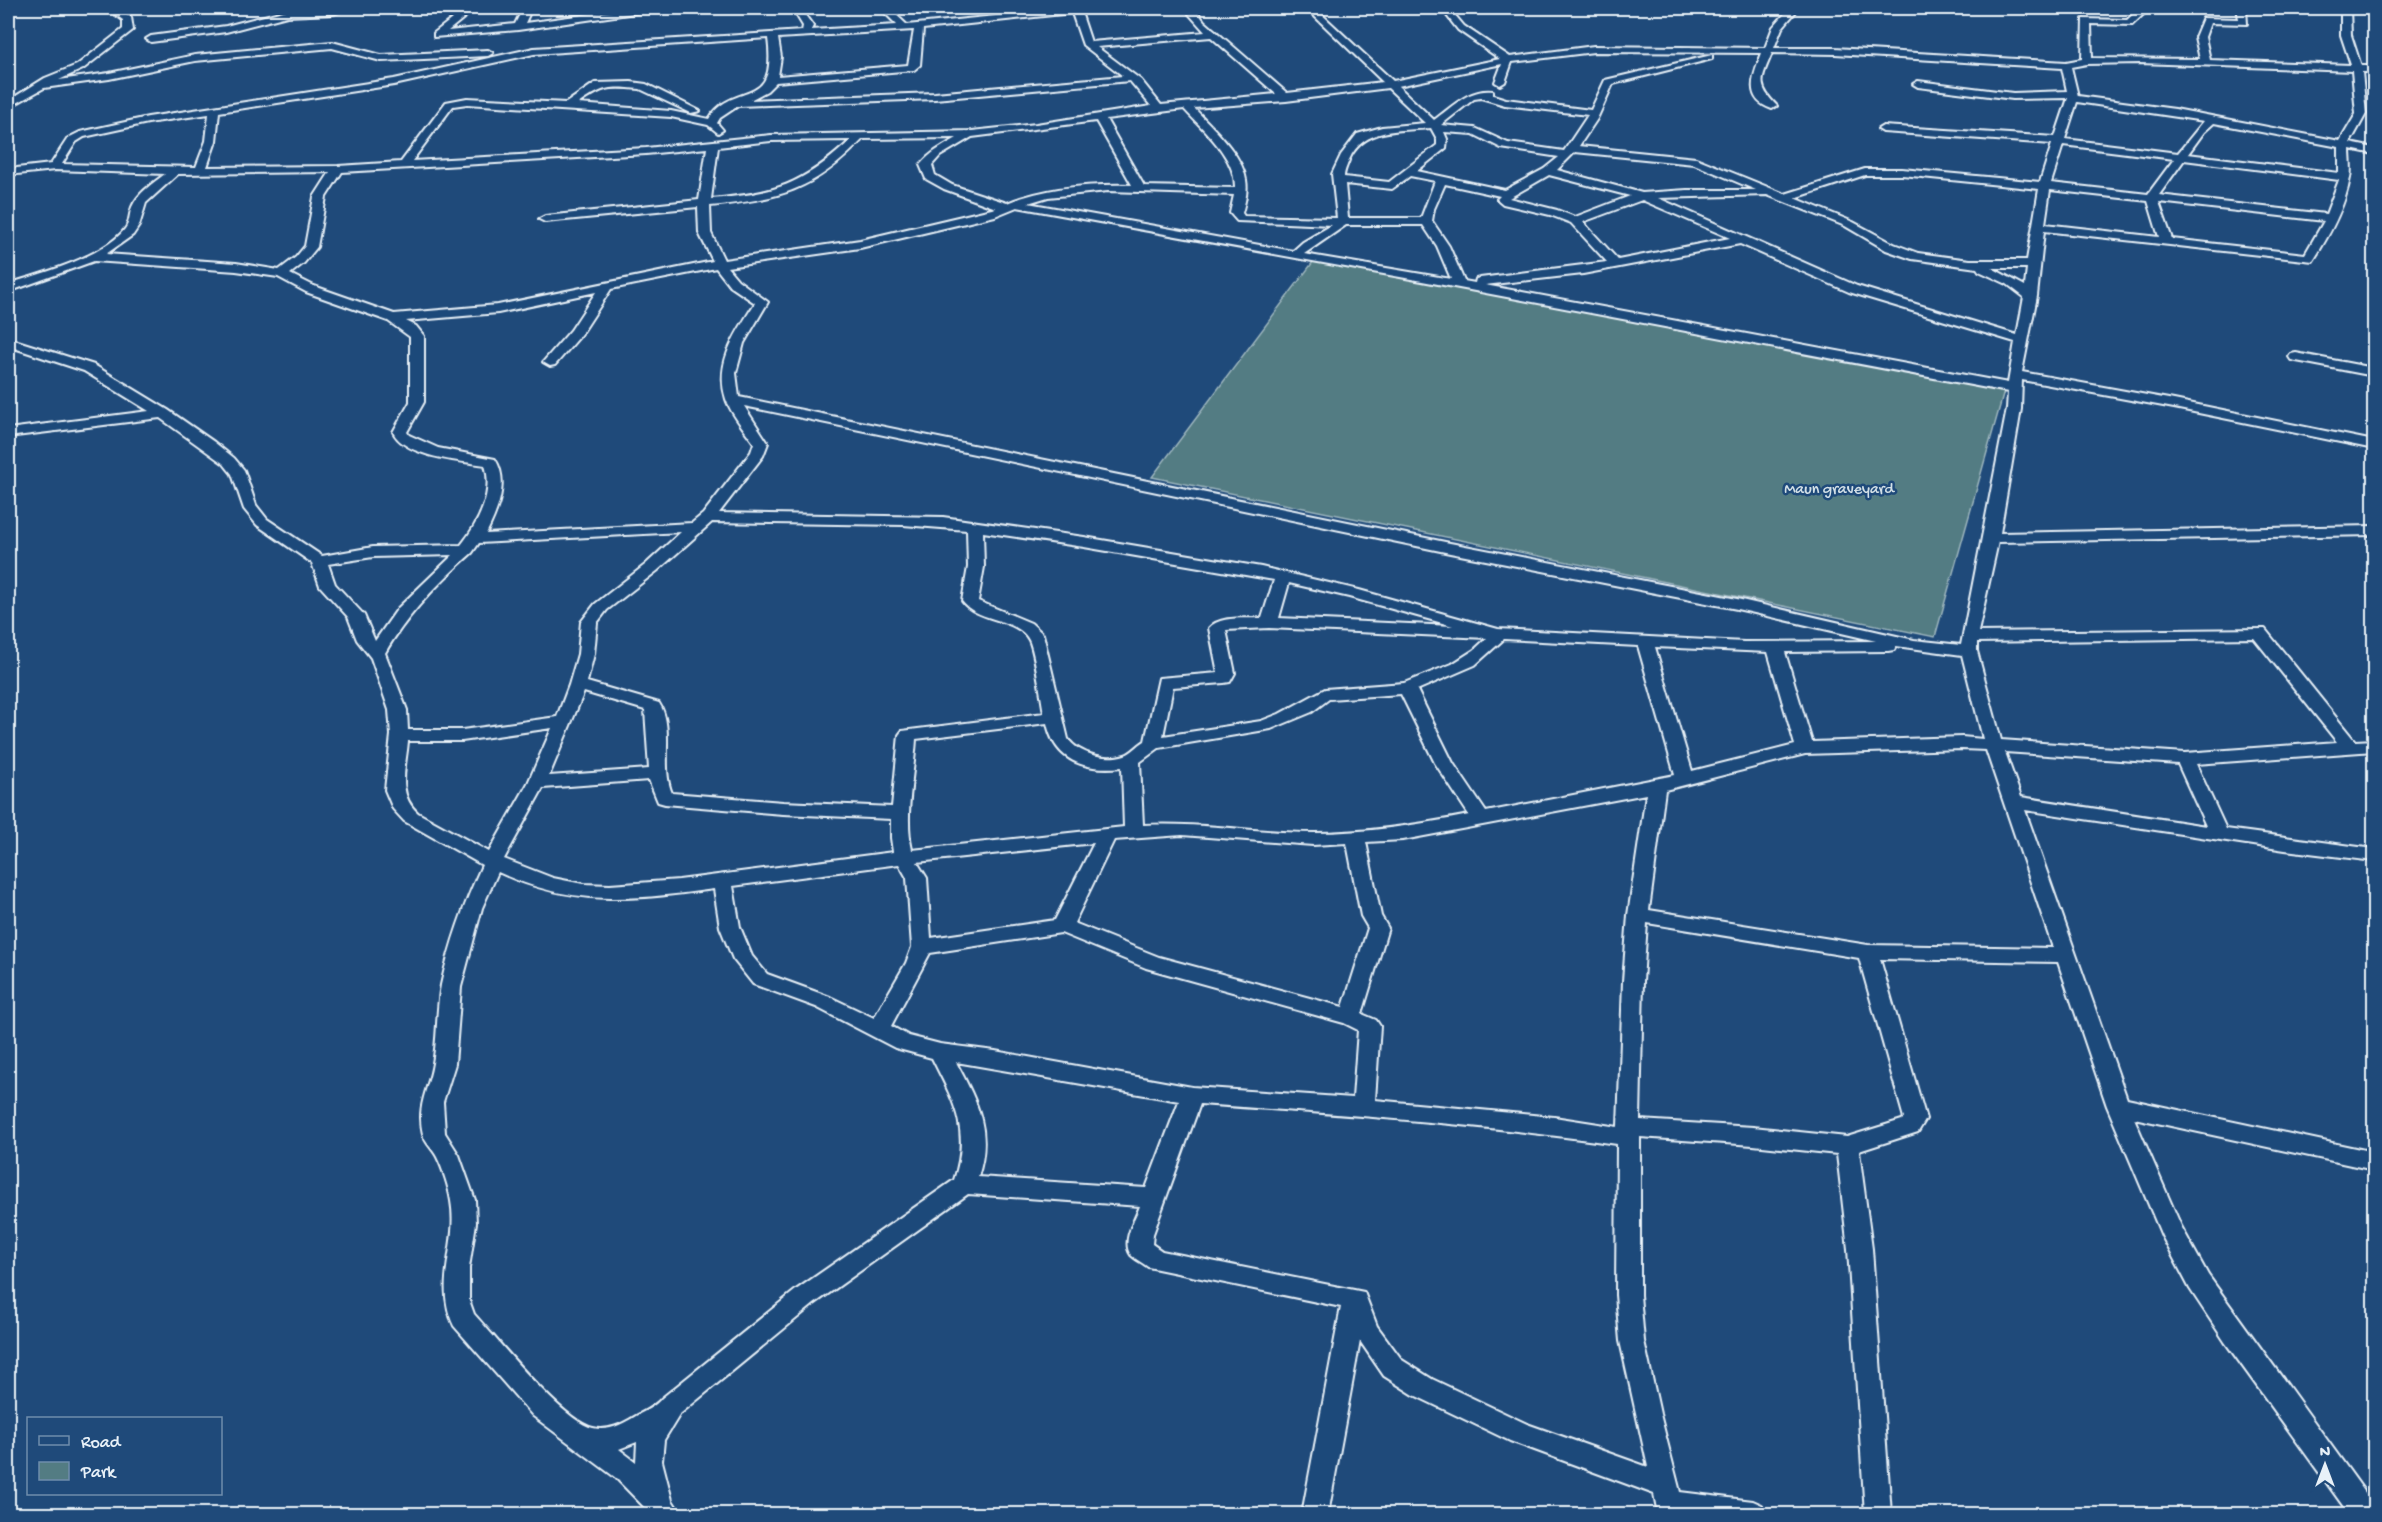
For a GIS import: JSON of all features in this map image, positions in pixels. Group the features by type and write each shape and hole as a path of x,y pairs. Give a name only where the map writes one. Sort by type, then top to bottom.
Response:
{"street":[{"path":"110,8 128,19 128,30"},
{"path":"151,39 226,30 287,13 333,11 345,8"},
{"path":"428,45 471,8"},
{"path":"518,27 527,8"},
{"path":"40,85 109,76 195,58 332,45 348,46 367,56 381,58 428,45 518,27 615,10 649,8"},
{"path":"796,8 808,26 805,35"},
{"path":"884,8 905,28"},
{"path":"55,167 72,140 80,135 148,120 429,76 514,54 634,37 805,35 919,27 1094,8"},
{"path":"1194,8 1197,19 1286,98"},
{"path":"1310,8 1436,127 1442,139 1442,146 1392,186 1337,180"},
{"path":"1445,8 1461,28 1508,60"},
{"path":"1772,106 1766,103 1756,83 1759,68 1769,51 1778,27 1796,8"},
{"path":"2087,61 2086,21 2129,23 2145,8"},
{"path":"2205,61 2200,37 2206,20 2244,22 2242,8"},
{"path":"2039,227 2308,258 2331,218 2345,177 2344,145 2361,114 2356,68 2346,35 2346,8"},
{"path":"2358,8 2374,9"},
{"path":"615,10 632,21"},
{"path":"1076,10 1084,39 1089,45 1132,78 1158,108"},
{"path":"773,79 911,68 915,65 919,27"},
{"path":"128,30 173,46"},
{"path":"8,105 40,85 80,67 128,30"},
{"path":"1089,45 1214,34"},
{"path":"712,123 721,112 764,89 773,79 777,65 773,36"},
{"path":"428,45 514,54"},
{"path":"8,172 55,167 175,171 338,169 646,151 729,141 794,137 859,138 972,134 1036,127 1158,108 1286,98 1392,84 1508,60 1603,48 1835,51 2066,65 2087,61 2205,61 2374,69"},
{"path":"184,49 195,58"},
{"path":"1614,262 1575,221 1553,212 1507,202 1503,199 1562,162 1593,113 1609,82 1737,51"},
{"path":"1462,68 1492,78 1503,76 1508,60"},
{"path":"2066,65 2072,96 2045,185 2033,264 2031,296 2021,340 1991,538 1969,644 1993,744 2118,1106 2170,1230 2199,1282 2365,1515"},
{"path":"737,103 946,95 1037,89 1132,78"},
{"path":"1436,127 1471,97 1495,90 1492,78"},
{"path":"1918,84 1999,96 2041,98 2072,96 2136,105 2374,151"},
{"path":"568,106 599,85 642,86 695,111 701,119"},
{"path":"1489,93 1485,96 1505,102 1593,113"},
{"path":"404,165 429,129 454,103 507,102 653,112 701,119 712,123 729,141"},
{"path":"1186,105 1240,174 1241,192 1236,213 1241,219 1343,222 1426,221"},
{"path":"201,170 211,141 214,111"},
{"path":"2361,114 2374,117"},
{"path":"1099,117 1140,189"},
{"path":"2152,197 2200,130 2212,119"},
{"path":"1343,222 1337,180 1346,155 1361,136 1382,130 1436,127 1475,131 1505,146 1696,160 1860,229 1901,252 1970,264 2033,264"},
{"path":"1883,129 1971,133 2057,141 2345,177"},
{"path":"972,134 930,159 926,165 930,177 948,187 1013,206 2016,382 2174,404 2374,445"},
{"path":"545,219 705,203 784,191 805,182 831,164 859,138"},
{"path":"666,1511 625,1469 542,1408 463,1319 457,1300 458,1268 464,1223 463,1200 448,1155 434,1135 432,1102 444,1064 452,987 471,908 494,860 537,783 564,721 578,685 586,654 589,622 601,607 651,568 702,522 758,453 761,442 733,400 729,373 733,352 742,332 762,302 734,283 724,272 722,263 705,233 705,203 713,143"},
{"path":"281,274 300,260 312,247 320,197 338,169"},
{"path":"8,288 92,257 117,242 130,231 143,199 175,171"},
{"path":"1548,171 1642,196 1853,290 2021,340"},
{"path":"1408,172 1507,195"},
{"path":"1575,221 1642,196 1698,192 1781,195 1865,172 1936,174 2331,218"},
{"path":"1441,180 1428,209 1426,221 1443,246 1461,284"},
{"path":"393,318 486,311 722,263 882,240 929,230 1013,206 1029,198 1067,191 1140,189 1241,192"},
{"path":"2152,197 2167,242"},
{"path":"1296,256 1309,242 1343,222"},
{"path":"1461,284 1583,270 1614,262 1740,240"},
{"path":"92,257 236,267 281,274 310,289 393,318 411,329 417,336 417,402 400,432 403,438 434,452 490,462 495,469 494,494 490,508 471,545 394,626 377,652"},
{"path":"1970,264 2005,278 2031,296"},
{"path":"550,362 576,333 607,285"},
{"path":"8,342 89,368 163,413 229,461 239,473 249,506 262,522 319,561 328,586 356,615 365,640 377,652 398,710 400,735 394,790 402,809 411,817 523,876 572,889 644,890 904,857 1134,832 1182,829 1312,839 1403,834 1656,786 1805,747 1993,744 2185,759 2374,745"},
{"path":"2296,357 2374,372"},
{"path":"733,400 1450,548 1737,604 1914,645"},
{"path":"8,433 38,431 163,413"},
{"path":"319,561 373,552 471,545 702,522 903,520 975,526 1167,555 1283,577 1353,592 1499,634"},
{"path":"975,526 976,567 970,601 974,606 1024,626 1037,638 1059,740 1064,749 1074,755 1098,761 1131,760 1153,744 1230,733 1282,721 1317,703 1325,694 1407,688 1461,667 1487,650 1499,634"},
{"path":"1991,538 2374,531"},
{"path":"1269,623 1283,577"},
{"path":"1153,744 1165,682 1224,678 1227,673 1217,628 1223,625 1269,623 1775,647 1969,644 2259,633 2350,747"},
{"path":"1645,642 1686,778"},
{"path":"1775,647 1805,747"},
{"path":"578,685 653,707 656,716 658,782 665,798 900,813"},
{"path":"1407,688 1444,763 1482,820"},
{"path":"878,1030 916,963 922,947 917,878 904,857 900,838 900,813 908,735 1054,717"},
{"path":"400,735 436,738 477,735 564,721"},
{"path":"2185,759 2219,833"},
{"path":"1131,760 1134,832"},
{"path":"537,783 658,774"},
{"path":"1656,786 1638,915 1632,1012 1628,1295 1632,1341 1668,1501"},
{"path":"2013,802 2374,855"},
{"path":"1062,926 1107,834"},
{"path":"1350,1017 1378,928 1371,916 1355,837"},
{"path":"722,881 730,927 743,959 760,979 823,1002 903,1042 940,1052 995,1059 1192,1095 1363,1107 1630,1132 1753,1136 1847,1146 1910,1126 1915,1119 1868,952"},
{"path":"1638,915 1868,952 2067,955"},
{"path":"922,947 1062,926 1099,939 1153,963 1350,1017 1369,1026 1363,1107"},
{"path":"666,1511 649,1473 647,1450 656,1425 669,1409 692,1387 805,1297 964,1185 971,1167 973,1128 968,1104 940,1052"},
{"path":"1192,1095 1141,1234 1140,1248 1156,1260 1355,1299"},
{"path":"2118,1106 2374,1161"},
{"path":"1847,1146 1860,1250 1878,1515"},
{"path":"964,1185 1154,1198"},
{"path":"1355,1299 1367,1331 1393,1368 1423,1388 1668,1501 1753,1515"},
{"path":"1315,1515 1355,1299"},
{"path":"586,1439 595,1442 614,1439 638,1429 669,1409"}],"green space":[{"name":"Maun graveyard","path":"1316,258 2005,388 1935,637 1152,477"}]}
